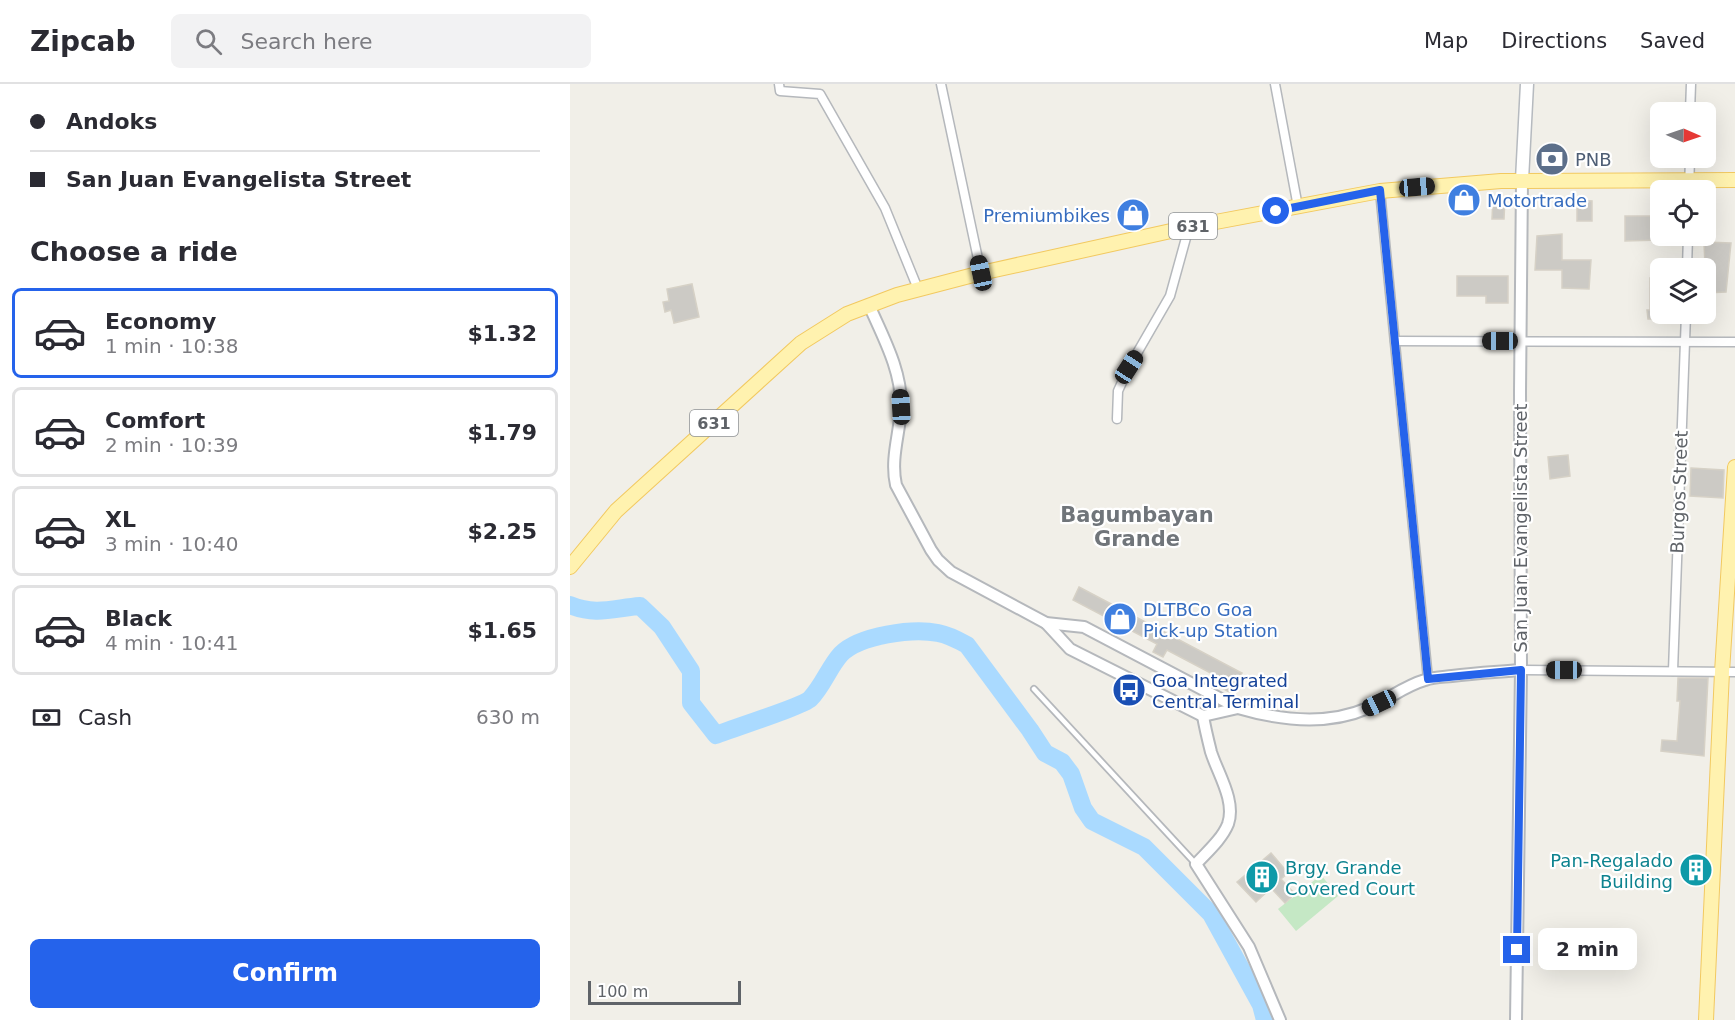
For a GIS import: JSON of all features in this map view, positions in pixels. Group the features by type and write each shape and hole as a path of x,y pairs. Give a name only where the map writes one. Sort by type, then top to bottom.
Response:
{"main road":[{"path":"1522,180 1527,84"},
{"name":"631","path":"572,564 616,511 801,343 828,324 869,305 918,289 981,273 1189,227 1380,190 1522,180 1650,184"},
{"name":"631","path":"1716,182 1735,180"},
{"path":"1706,1020 1728,672 1735,467"}],"street":[{"path":"779,84 780,91 820,94 885,208 918,289"},
{"path":"941,84 981,273"},
{"path":"1275,84 1298,207"},
{"path":"1690,102 1691,84"},
{"name":"San Juan Evangelista Street","path":"1516,1020 1521,670 1522,180"},
{"path":"1380,190 1428,679"},
{"path":"1117,419 1119,390 1129,367 1170,296 1189,227"},
{"path":"869,305 896,367 899,381 901,407 893,474 900,494 938,560 951,572 1046,622 1084,627 1238,708 1287,718 1337,717 1366,709 1404,687 1428,679 1521,670 1728,672"},
{"name":"Burgos Street","path":"1673,670 1686,324"},
{"path":"1395,341 1735,342"},
{"path":"1046,622 1070,649 1203,716 1238,708"},
{"path":"1203,716 1212,752 1227,795 1229,816 1223,833 1196,864 1249,947 1280,1020"}],"lane":[{"path":"1034,689 1196,864"}],"green space":[{"path":"1321,875 1338,896 1296,931 1278,909"}],"building":[{"path":"1493,198 1505,198 1504,219 1492,219"},
{"path":"1577,200 1592,201 1592,221 1577,221"},
{"path":"1625,216 1650,216 1650,240 1625,241"},
{"path":"1562,234 1562,260 1591,260 1589,289 1562,288 1562,270 1535,270 1537,236"},
{"path":"1716,242 1731,243 1726,292 1716,292 1716,258 1705,258 1704,246 1716,246"},
{"path":"1457,276 1508,276 1508,303 1486,303 1486,296 1457,296"},
{"path":"692,284 699,317 674,323 671,310 665,312 663,302 669,301 667,289"},
{"path":"1568,455 1570,476 1550,479 1548,457"},
{"path":"1691,468 1724,470 1723,498 1690,496"},
{"path":"1079,587 1242,673 1231,693 1220,687 1224,680 1167,650 1163,657 1153,652 1157,644 1073,600"},
{"path":"1678,678 1708,678 1704,756 1661,751 1662,740 1677,741 1680,701 1677,701"},
{"name":"Brgy. Grande Covered Court","path":"1271,853 1288,873 1281,879 1295,894 1285,903 1271,888 1256,902 1237,882"},
{"name":"Pan-Regalado Building","path":"1688,857 1704,858 1703,883 1687,883"}],"waterway":[{"path":"570,605 597,611 640,606 662,627 691,671 691,703 716,735 810,699 841,654 861,642 887,634 927,632 946,635 967,645 1045,753 1062,762 1071,774 1083,808 1092,821 1144,847 1211,914 1261,1005 1265,1020"}],"place":[{"name":"PNB","path":"1552,159"},
{"name":"Motortrade","path":"1464,200"},
{"name":"Premiumbikes","path":"1133,215"},
{"name":"DLTBCo Goa Pick-up Station","path":"1120,619"},
{"name":"Goa Integrated Central Terminal","path":"1129,690"},
{"name":"Pan-Regalado Building","path":"1696,870"},
{"name":"Brgy. Grande Covered Court","path":"1262,877"}],"district":[{"name":"Bagumbayan Grande","path":"1137,527"}],"route":[{"path":"1276,211 1380,190 1428,679 1521,670 1517,950"}]}
